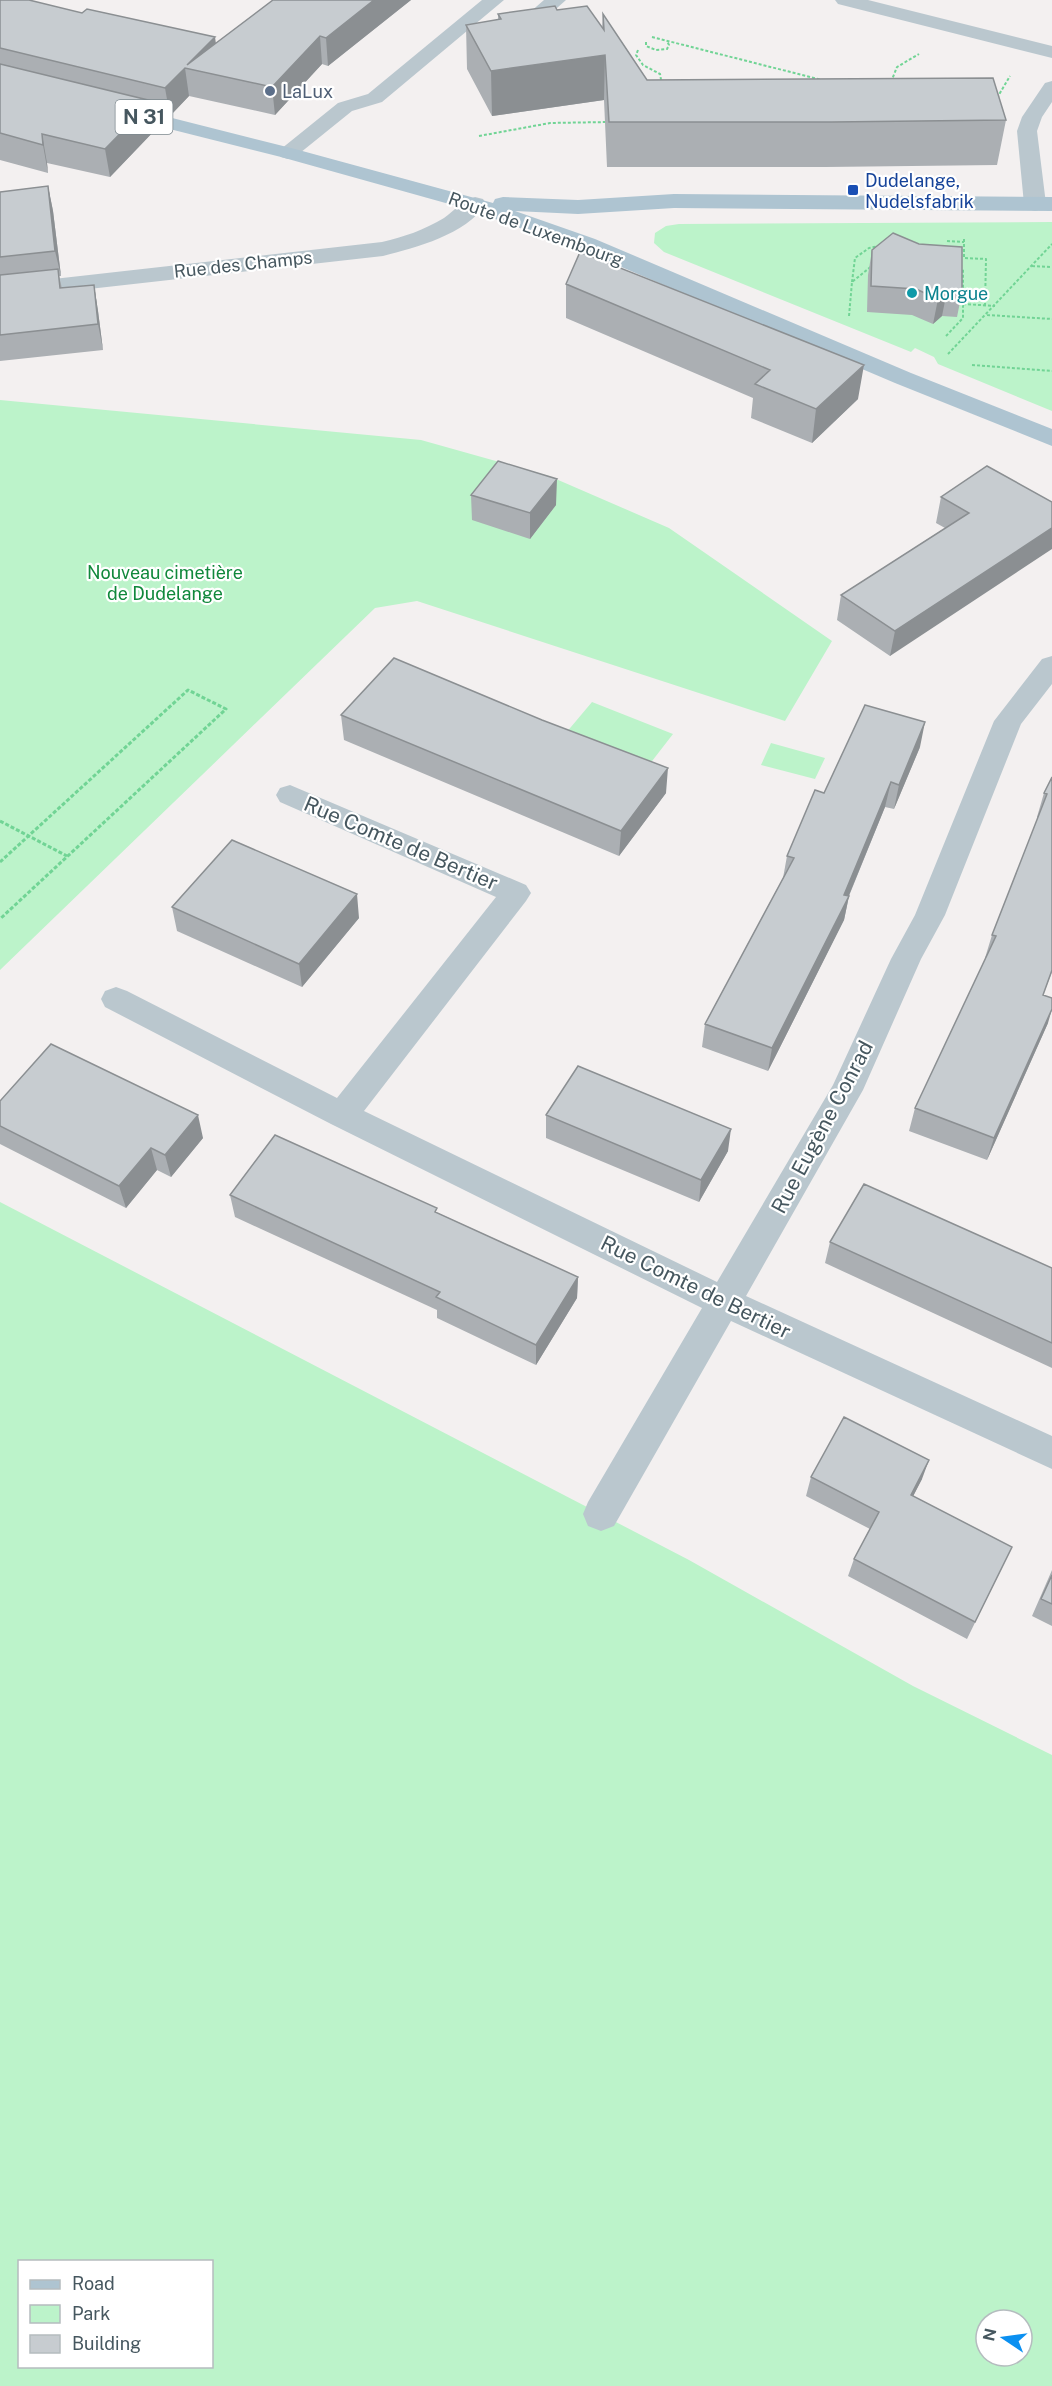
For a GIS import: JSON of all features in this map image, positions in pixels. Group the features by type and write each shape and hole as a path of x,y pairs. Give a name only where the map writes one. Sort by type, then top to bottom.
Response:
{"main road":[{"name":"Route de Luxembourg","path":"94,105 288,153 475,204 587,244 892,374 1052,438"},
{"path":"475,204 578,207 674,201 1044,204"},
{"path":"587,244 608,227 640,216 741,202"}],"street":[{"path":"288,153 345,106 375,98 494,0"},
{"path":"436,46 513,37 556,0"},
{"path":"844,0 1042,49"},
{"path":"1044,204 1027,130 1032,117 1052,87"},
{"name":"Rue des Champs","path":"0,292 383,249 421,239 452,222 475,204"},
{"name":"Rue Eugène Conrad","path":"601,1514 847,1090 906,959 930,915 1008,721 1052,665"},
{"name":"Rue Comte de Bertier","path":"290,795 516,893 342,1115"},
{"name":"Rue Comte de Bertier","path":"116,999 342,1115 724,1302 1052,1453"}],"path":[{"path":"652,37 828,82"},
{"path":"646,42 646,46 651,50 660,51 667,49 669,45 666,41"},
{"path":"892,87 892,71 902,61 918,55 925,46"},
{"path":"1027,130 1006,129 995,125 989,118 1004,85 1042,49"},
{"path":"638,50 636,55 643,65 660,74 662,86 667,90"},
{"path":"479,136 550,123 619,122"},
{"path":"944,240 964,242 964,258 986,259 985,306"},
{"path":"849,317 855,258 869,248 886,244"},
{"path":"948,354 1052,244"},
{"path":"852,282 876,263"},
{"path":"1032,266 1052,267"},
{"path":"946,336 963,318 963,269 953,268"},
{"path":"963,304 995,306"},
{"path":"987,315 1052,319"},
{"path":"962,364 1052,371"},
{"path":"0,862 188,690 226,709 0,919"},
{"path":"0,821 68,856"}],"green space":[{"path":"1052,222 1052,411 938,364 934,357 915,348 911,352 664,252 654,243 655,233 666,226 679,224"},
{"name":"Nouveau cimetière de Dudelange","path":"0,400 421,440 549,476 669,528 832,641 785,721 417,601 375,608 0,970"},
{"path":"592,702 673,734 642,774 560,740"},
{"path":"771,743 825,758 815,779 761,765"},
{"path":"0,1202 689,1560 913,1686 1052,1755 1052,2386 0,2386"}],"building":[{"path":"0,0 29,0 82,13 87,9 215,37 187,65 273,0 374,0 326,38 320,36 272,87 185,68 165,88 0,48"},
{"path":"555,6 557,10 587,6 604,30 603,14 647,80 993,78 1006,120 609,122 605,55 491,71 466,25 501,19 498,14"},
{"path":"0,64 152,101 105,149 42,134 43,145 0,133"},
{"path":"48,186 55,251 0,257 0,192"},
{"path":"893,233 919,244 962,247 962,292 947,291 938,299 916,289 871,286 872,250"},
{"path":"580,252 864,365 816,409 755,384 770,370 566,284"},
{"path":"58,269 60,288 94,285 98,324 0,335 0,275"},
{"path":"498,461 557,479 530,513 471,495"},
{"path":"987,466 1052,502 1052,528 895,631 841,595 969,513 941,497"},
{"path":"394,658 542,720 668,768 621,831 341,715"},
{"path":"865,705 925,722 899,785 891,782 844,895 849,896 772,1048 705,1024 794,858 787,856 815,790 824,793"},
{"path":"1052,777 1052,970 1043,995 1052,998 1052,1009 994,1138 915,1108 996,936 992,935"},
{"path":"232,840 357,894 299,964 172,907"},
{"path":"51,1044 198,1115 165,1155 151,1148 119,1186 0,1126 0,1101"},
{"path":"578,1066 731,1129 701,1180 546,1115"},
{"path":"275,1135 437,1208 435,1212 578,1277 536,1345 436,1297 440,1292 230,1195"},
{"path":"864,1184 1052,1268 1052,1343 830,1242"},
{"path":"844,1417 929,1460 911,1495 1012,1547 975,1622 854,1559 879,1512 811,1477"},
{"path":"1052,1575 1052,1604 1041,1599"}],"place":[{"name":"LaLux","path":"270,91"},
{"name":"Dudelange, Nudelsfabrik","path":"853,190"},
{"name":"Morgue","path":"912,293"}]}
